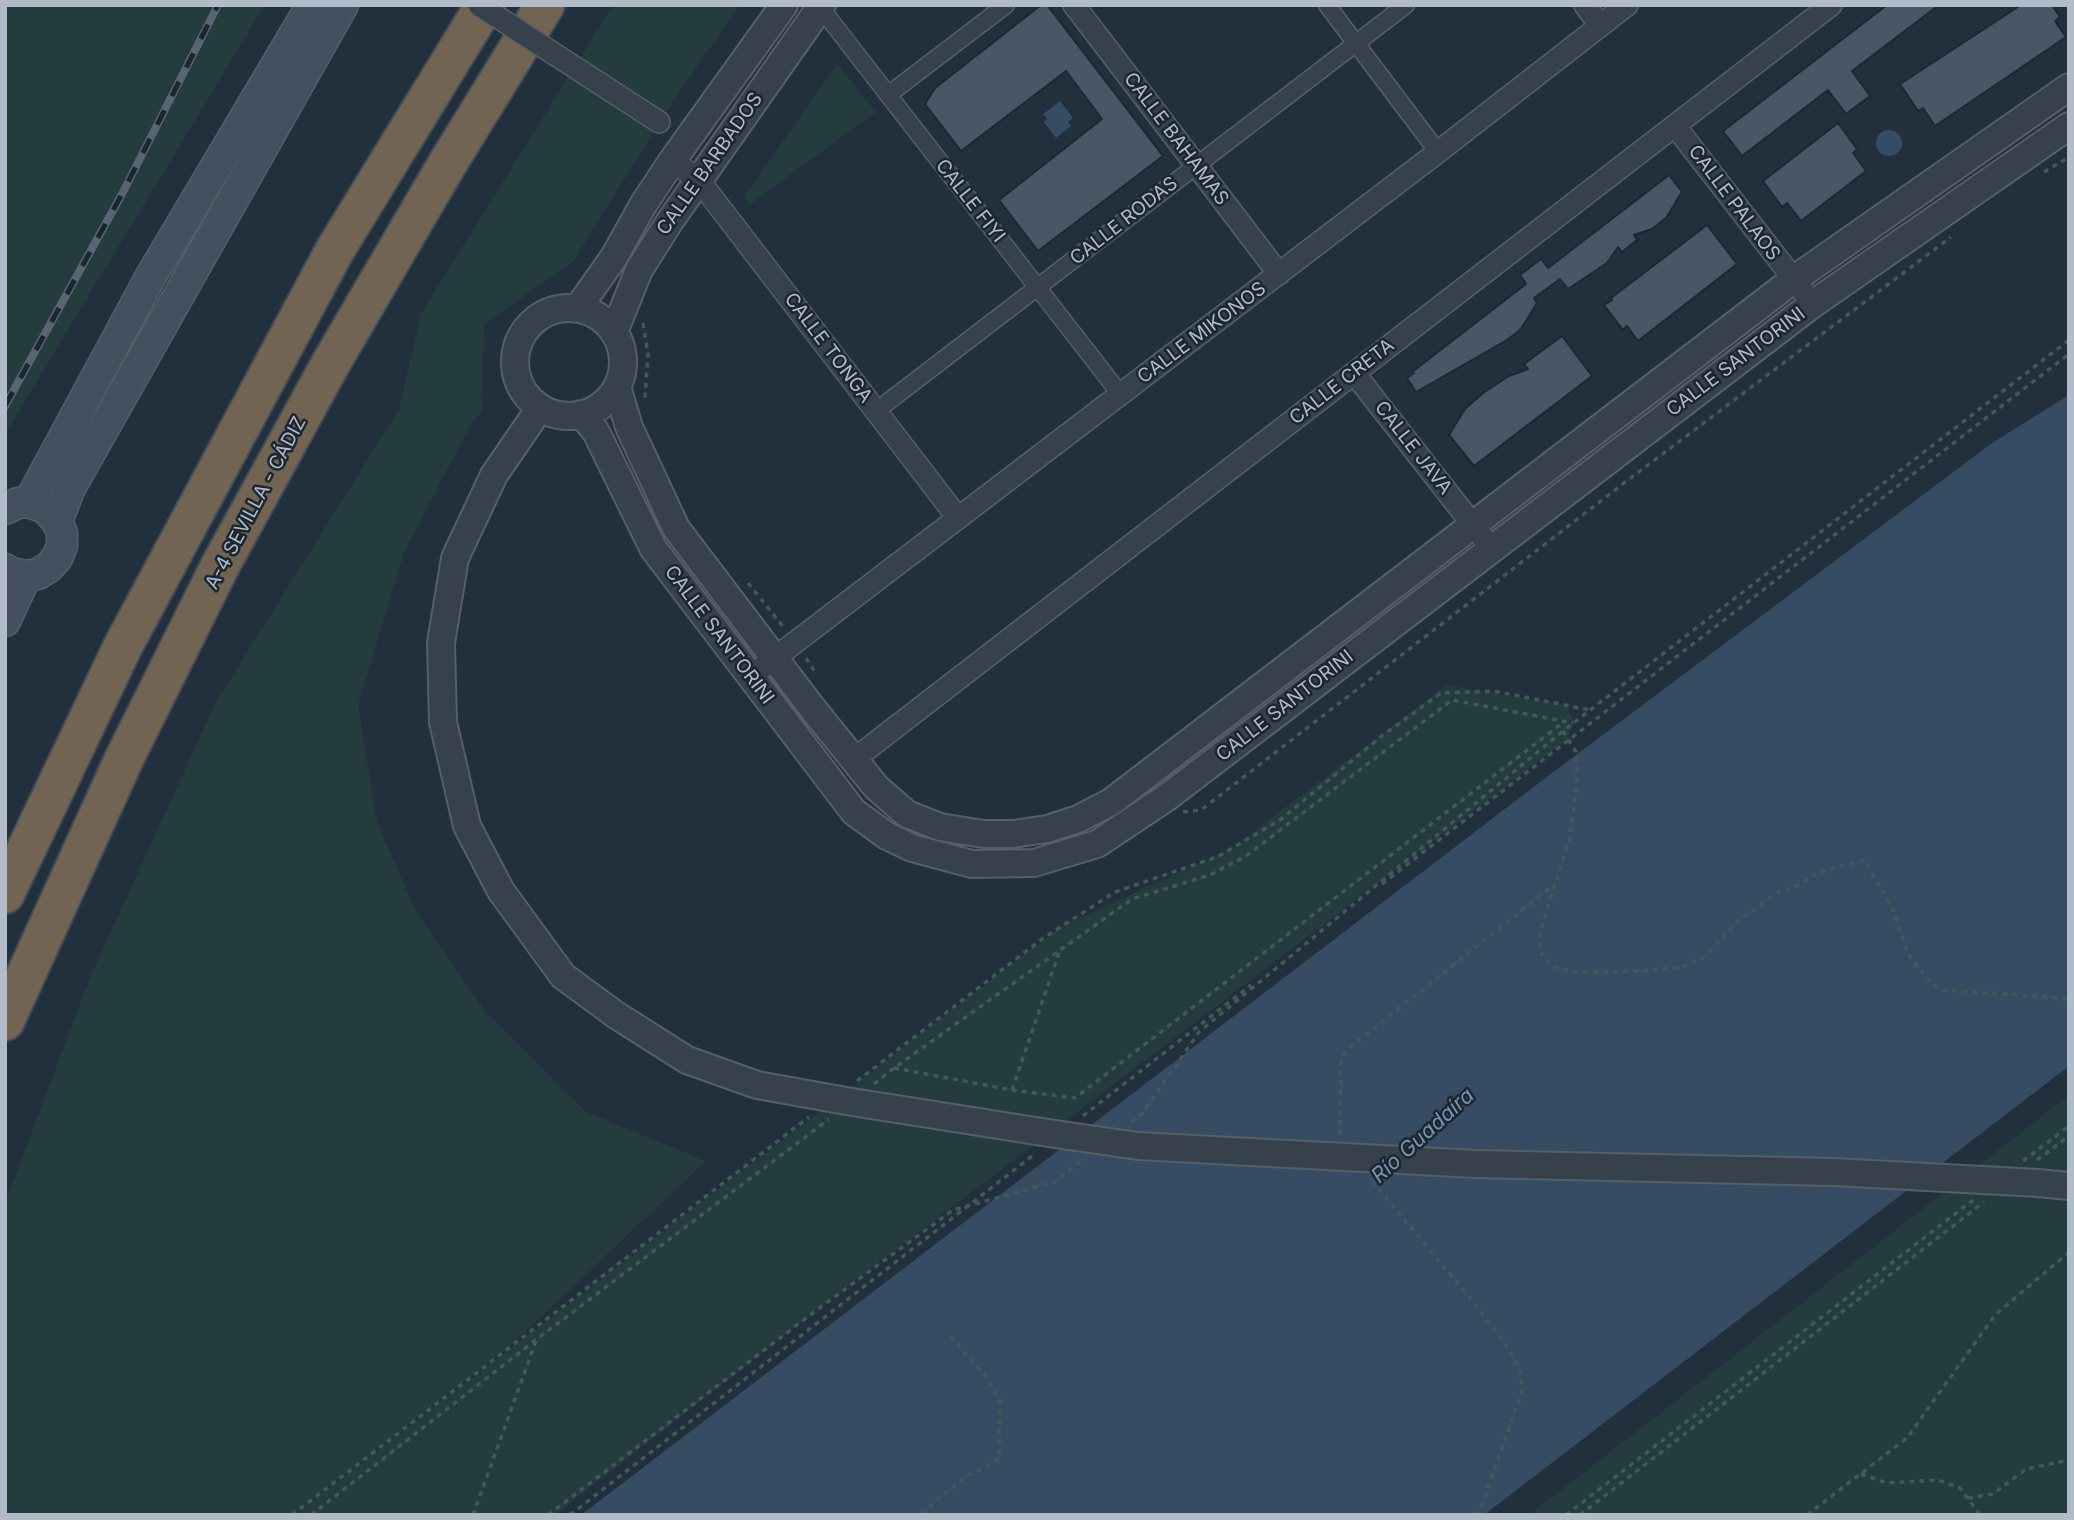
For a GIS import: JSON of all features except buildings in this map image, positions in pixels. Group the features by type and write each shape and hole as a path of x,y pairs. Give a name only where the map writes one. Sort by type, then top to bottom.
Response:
{"highway":[{"path":"5,894 123,646 335,250 485,5"},
{"name":"A-4 SEVILLA - CÁDIZ","path":"5,1021 124,759 220,566 331,363 446,166 545,5"}],"main road":[{"path":"5,621 15,572 38,573 49,567 62,546 62,533 57,521 45,508 17,506 312,5"},
{"path":"57,521 70,488 343,5"}],"street":[{"path":"479,5 659,122"},
{"name":"CALLE BARBADOS","path":"578,308 614,257 672,160 784,5"},
{"path":"888,95 1006,5"},
{"name":"CALLE BAHAMAS","path":"1074,5 1279,274"},
{"path":"1327,5 1438,152"},
{"name":"CALLE RODAS","path":"876,411 1406,5"},
{"path":"1585,5 1600,26"},
{"name":"CALLE MIKONOS","path":"751,676 1627,5"},
{"name":"CALLE CRETA","path":"853,760 1831,5"},
{"name":"CALLE BARBADOS","path":"614,332 639,270 698,179 821,6"},
{"name":"CALLE FIYI","path":"821,6 1121,395"},
{"name":"CALLE SANTORINI","path":"617,387 629,427 676,528 785,650 813,709 887,799 907,814 940,827 983,834 1013,834 1046,829 1078,818 1111,802 1793,280 2069,87"},
{"name":"CALLE PALAOS","path":"1675,126 1813,304"},
{"name":"CALLE SANTORINI","path":"581,414 596,432 653,548 854,812 887,836 912,848 972,864 1034,863 1097,845 1143,814 1813,304 2069,126"},
{"name":"CALLE TONGA","path":"672,160 698,179 958,517"},
{"path":"559,308 578,308 596,314 614,332 623,354 622,371 617,387 608,400 594,410 581,414 558,415 540,408 526,396 517,379 514,361 517,342 527,326 541,314 559,308"},
{"name":"CALLE JAVA","path":"1354,373 1491,548"},
{"path":"540,408 495,475 455,558 441,643 443,722 467,826 501,891 563,976 616,1015 688,1060 757,1085 842,1101 1138,1146 1476,1164 1835,1172 2037,1172 2069,1186"}],"path":[{"path":"2035,178 2069,157"},
{"path":"1173,813 1201,810 1613,492 1956,233"},
{"path":"1123,1128 1143,1113 1199,1032 1563,731 2069,340"},
{"path":"1080,1119 2069,354"},
{"path":"745,580 785,650 826,689 827,699 813,709"},
{"path":"311,1515 842,1101 1042,939 1115,892 1217,857 1280,820 1382,736 1441,693 1493,691 1591,710"},
{"path":"292,1515 842,1101 894,1068 1132,900 1210,875 1246,856 1452,700 1574,723"},
{"path":"894,1068 1012,1090 1075,1098 1565,722"},
{"path":"1563,731 1576,752 1577,783 1570,836 1541,929 1540,952 1553,967 1573,972 1642,971 1682,967 1705,956 1738,921 1780,891 1793,888 1818,873 1864,860 1891,905 1908,954 1927,979 1940,990 2069,1000"},
{"path":"1340,1135 1341,1059 1348,1049 1556,883"},
{"path":"1012,1090 1061,948"},
{"path":"2014,1168 2069,1126"},
{"path":"2037,1172 2069,1136"},
{"path":"570,1515 1036,1153"},
{"path":"548,1515 818,1309 953,1210 1054,1182 1083,1159"},
{"path":"1566,1515 1982,1194"},
{"path":"1579,1505 1583,1514 1992,1196"},
{"path":"1386,1199 1502,1339 1520,1369 1522,1392 1478,1515"},
{"path":"1807,1515 1907,1438 1995,1315 2069,1252"},
{"path":"923,1515 934,1502 966,1477 999,1459 1000,1401 984,1374 951,1336"},
{"path":"473,1515 537,1339"},
{"path":"1968,1498 1993,1494 2026,1469 2069,1460"},
{"path":"1861,1474 1887,1483 1938,1480 1960,1488 1980,1515"}],"green space":[{"path":"5,5 265,5 5,434"},
{"path":"613,5 740,5 675,98 573,262 484,324 482,411 470,426 404,553 358,705 377,822 416,911 487,1014 586,1112 706,1161 506,1350 292,1515 5,1515 5,1203 91,975 215,704 399,409 421,313"},
{"path":"837,64 876,112 749,205 744,197"},
{"path":"1446,685 1567,705 1574,723 1568,739 818,1309 555,1515 294,1515 1060,927 1232,848"},
{"path":"2069,1095 2069,1515 1529,1515"}],"water":[{"path":"1060,101 1073,118 1068,122 1071,126 1056,138 1044,122 1047,119 1043,114"},
{"path":"1889,130 1898,134 1902,143 1898,152 1889,156 1880,152 1876,143 1880,134"},
{"name":"Río Guadaíra","path":"2069,395 2069,1066 1484,1515 581,1515 1548,776 1992,443"}],"railway":[{"path":"5,406 122,194 218,5"}]}
